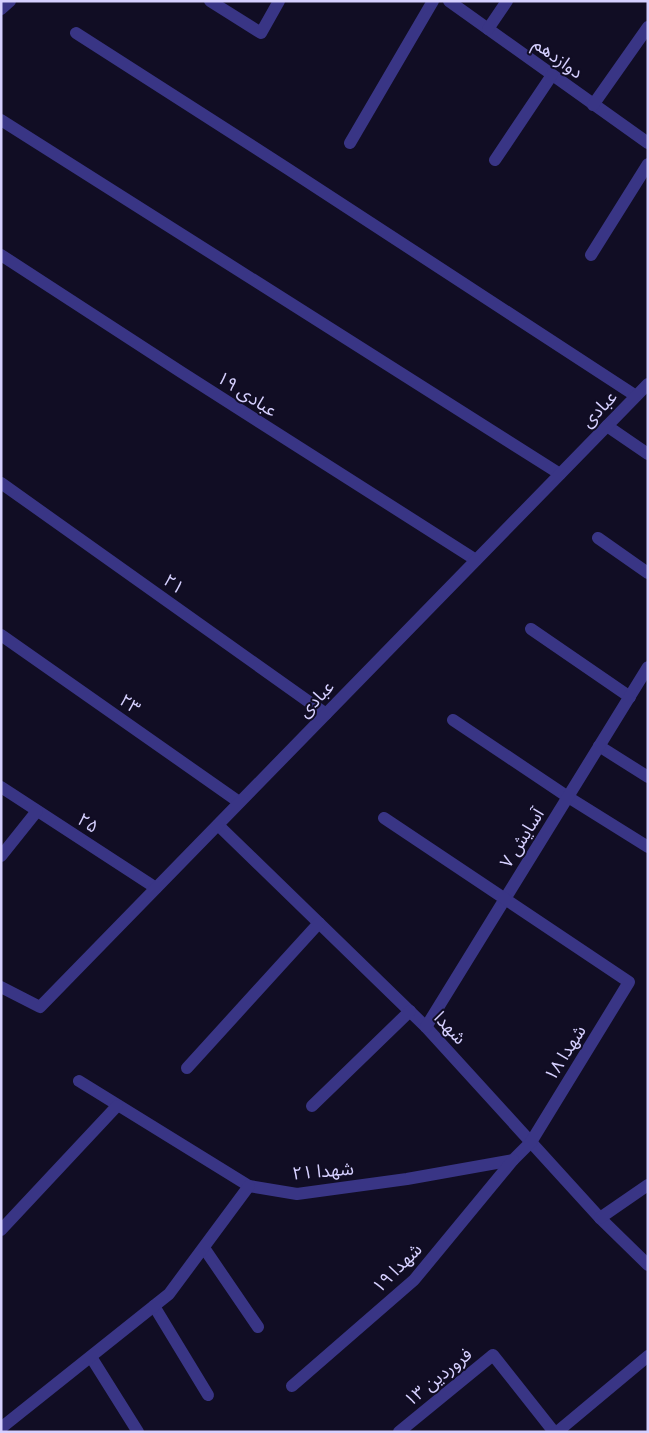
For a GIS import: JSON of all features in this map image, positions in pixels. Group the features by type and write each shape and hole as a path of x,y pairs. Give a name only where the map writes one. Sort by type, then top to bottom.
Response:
{"street":[{"path":"1,9 10,1"},
{"path":"210,1 261,33 279,1"},
{"path":"350,143 433,1"},
{"name":"دوازدهم","path":"449,1 648,143"},
{"path":"488,29 507,1"},
{"path":"593,105 648,27"},
{"path":"76,33 288,168 636,396"},
{"path":"495,160 552,75"},
{"path":"1,120 560,474"},
{"path":"591,255 648,164"},
{"name":"عبادی ۱۹","path":"1,254 181,372 476,560"},
{"name":"عبادی","path":"1,988 40,1007 648,384"},
{"path":"607,426 648,454"},
{"name":"۲۱","path":"1,483 326,714"},
{"path":"598,538 648,573"},
{"path":"531,629 630,697"},
{"name":"۲۳","path":"1,635 239,802"},
{"name":"آسایش ۷","path":"426,1027 647,669"},
{"path":"454,720 568,798 648,848"},
{"path":"599,746 648,777"},
{"name":"۲۵","path":"1,787 156,888"},
{"path":"1,856 38,811"},
{"path":"384,818 505,899"},
{"name":"شهدا","path":"218,824 426,1027 600,1218 648,1265"},
{"name":"شهدا ۱۸","path":"505,899 629,982 530,1142"},
{"path":"187,1068 319,923"},
{"path":"312,1106 410,1012"},
{"name":"شهدا ۲۱","path":"79,1081 249,1186 297,1194 407,1179 513,1160"},
{"path":"1,1230 117,1106"},
{"path":"513,1160 530,1142"},
{"name":"شهدا ۱۹","path":"292,1386 414,1280 513,1160"},
{"path":"600,1218 648,1185"},
{"path":"1,1428 169,1294 249,1186"},
{"path":"204,1248 258,1327"},
{"path":"154,1306 208,1395"},
{"name":"فروردین ۱۳","path":"399,1432 493,1355 556,1432"},
{"path":"91,1356 138,1432"},
{"path":"556,1432 648,1356"}]}
